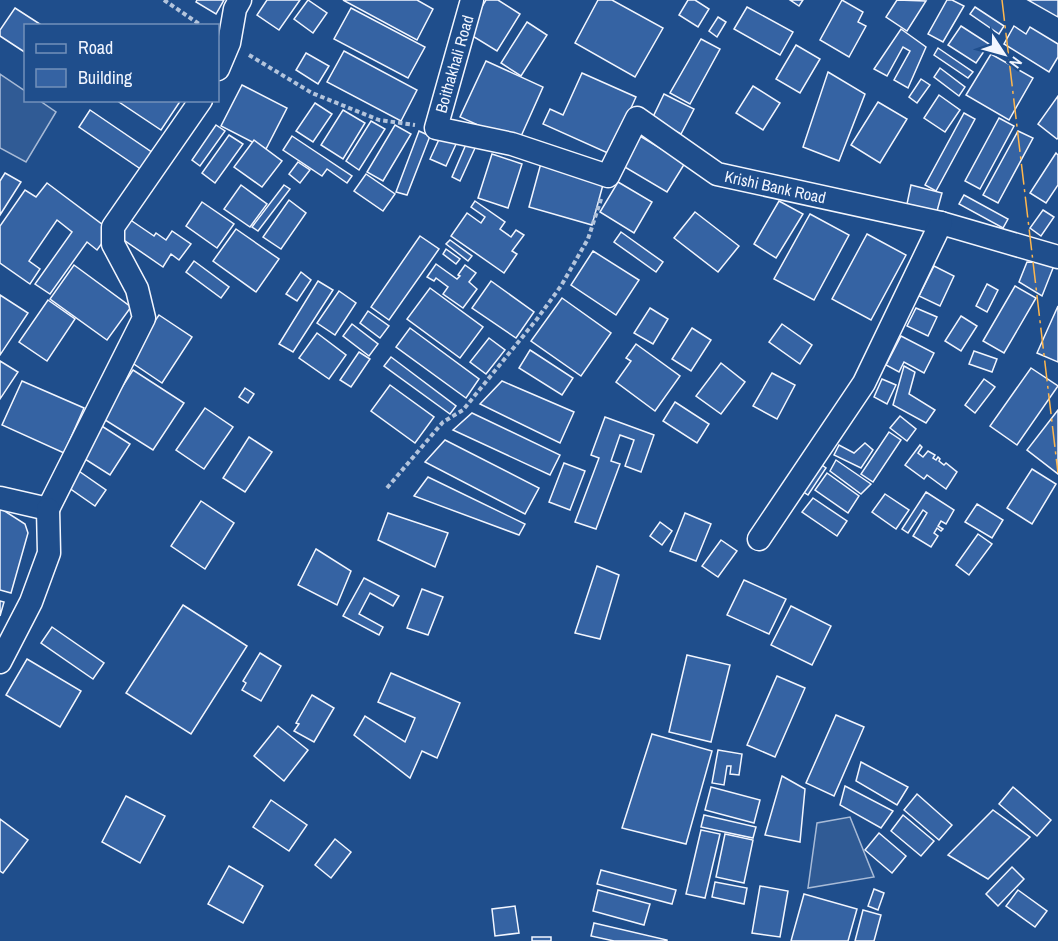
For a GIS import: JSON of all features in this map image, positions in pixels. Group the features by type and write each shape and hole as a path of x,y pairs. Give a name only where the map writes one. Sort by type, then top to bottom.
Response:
{"street":[{"path":"219,67 229,43 235,9 240,0"},
{"name":"Boithakhali Road","path":"436,128 472,0"},
{"path":"0,662 31,602 49,553 48,509 144,318 137,290 113,244 113,227 200,102"},
{"name":"Krishi Bank Road","path":"608,176 637,118 717,174 942,223 1058,257"},
{"path":"436,128 512,144 608,176"},
{"path":"759,540 864,383 942,223"},
{"path":"0,498 48,509"}],"path":[{"path":"164,0 199,24"},
{"path":"229,43 312,93 379,120 436,128"},
{"path":"387,488 443,422 463,410 561,286 588,239 608,176"}],"shaded area":[{"path":"0,74 24,90 24,102 41,102 56,112 26,162 0,148"},
{"path":"850,817 874,877 808,888 817,823"}],"building":[{"path":"197,0 224,0 216,14 196,2"},
{"path":"267,0 300,0 279,30 257,15"},
{"path":"308,0 327,13 313,33 294,19"},
{"path":"343,0 417,0 433,9 417,40"},
{"path":"486,0 498,0 520,14 497,51 466,32"},
{"path":"598,0 612,0 663,28 635,77 575,43"},
{"path":"688,0 695,0 709,9 698,27 679,15"},
{"path":"790,0 803,0 799,6"},
{"path":"842,0 863,12 858,22 866,26 849,57 820,40"},
{"path":"897,0 926,1 907,31 886,17"},
{"path":"947,0 964,6 943,42 928,34"},
{"path":"1028,0 1058,0 1058,17"},
{"path":"747,7 793,32 780,55 734,29"},
{"path":"975,7 1004,26 999,34 970,14"},
{"path":"15,8 40,24 24,24 24,52 0,36 0,30"},
{"path":"351,8 425,47 408,78 334,39"},
{"path":"718,17 726,22 717,37 709,31"},
{"path":"527,22 547,35 521,76 501,63"},
{"path":"961,26 989,44 976,63 948,45"},
{"path":"1014,26 1026,34 1030,27 1058,44 1058,57 1049,72 1004,44"},
{"path":"901,29 926,47 908,88 894,80 910,51 903,47 887,76 874,69"},
{"path":"701,39 720,49 690,104 670,93"},
{"path":"796,45 820,59 800,93 776,79"},
{"path":"938,48 973,72 968,78 934,55"},
{"path":"344,51 417,90 401,121 327,82"},
{"path":"306,53 329,66 318,84 296,70"},
{"path":"991,54 1033,78 1009,120 966,95"},
{"path":"486,61 543,87 518,143 460,117"},
{"path":"940,68 965,87 959,96 934,77"},
{"path":"828,72 865,94 839,161 803,147"},
{"path":"582,73 636,97 610,154 543,124 550,109 563,115"},
{"path":"921,79 930,85 917,103 909,97"},
{"path":"242,85 287,108 266,149 221,126"},
{"path":"753,86 780,103 763,130 736,113"},
{"path":"664,94 694,109 681,134 652,119"},
{"path":"939,95 960,110 945,132 924,118"},
{"path":"1058,96 1058,138 1057,139 1038,124"},
{"path":"119,102 180,102 161,130"},
{"path":"878,102 907,119 880,163 851,145"},
{"path":"315,103 332,114 313,142 296,131"},
{"path":"90,110 156,155 145,172 79,127"},
{"path":"343,110 365,123 343,159 321,145"},
{"path":"964,113 975,119 936,191 925,185"},
{"path":"999,118 1014,126 980,189 965,181"},
{"path":"371,121 385,129 359,170 346,161"},
{"path":"216,125 225,131 200,166 192,160"},
{"path":"395,125 411,134 383,181 367,172"},
{"path":"419,131 430,136 407,195 396,192"},
{"path":"1018,131 1033,138 998,203 983,195"},
{"path":"229,135 243,144 215,183 202,173"},
{"path":"441,135 457,142 446,166 430,159"},
{"path":"292,136 352,176 347,183 327,169 322,176 283,150"},
{"path":"640,136 685,163 667,192 623,166"},
{"path":"254,140 282,161 262,187 234,167"},
{"path":"467,142 476,146 460,181 452,177"},
{"path":"1056,153 1058,155 1058,185 1046,203 1030,193"},
{"path":"492,154 522,164 508,208 478,198"},
{"path":"298,162 310,170 300,183 289,174"},
{"path":"541,163 604,181 592,225 529,207"},
{"path":"5,173 21,182 0,215 0,181"},
{"path":"366,174 395,194 383,211 354,191"},
{"path":"618,182 652,202 634,233 600,212"},
{"path":"47,183 111,231 97,250 87,242 50,294 35,284 72,232 57,220 29,261 40,269 30,284 0,263 0,226 25,190 36,197"},
{"path":"241,185 267,204 250,227 224,209"},
{"path":"284,185 290,189 258,231 252,227"},
{"path":"911,185 942,193 937,211 907,204"},
{"path":"964,195 1008,219 1003,228 959,204"},
{"path":"289,200 306,213 281,249 263,237"},
{"path":"475,201 505,222 500,229 511,237 516,230 524,235 512,251 517,254 504,273 451,236 467,213 481,223 485,217 471,207"},
{"path":"779,201 803,214 776,258 754,244"},
{"path":"202,202 234,224 217,248 186,226"},
{"path":"1043,210 1054,217 1041,236 1030,228"},
{"path":"695,212 739,246 718,272 674,238"},
{"path":"810,214 849,235 814,300 774,279"},
{"path":"129,219 154,236 156,233 166,240 172,231 191,244 179,260 171,254 163,267 118,236"},
{"path":"236,229 279,259 256,292 213,261"},
{"path":"621,232 663,262 656,272 614,242"},
{"path":"867,234 906,255 871,320 832,299"},
{"path":"420,236 439,249 389,320 371,307"},
{"path":"450,240 472,256 468,261 446,244"},
{"path":"446,249 460,259 456,264 443,254"},
{"path":"593,251 639,280 616,315 571,285"},
{"path":"194,261 229,287 221,298 186,272"},
{"path":"1027,262 1055,263 1042,296 1019,282"},
{"path":"436,264 457,279 465,265 476,273 469,282 477,289 463,308 443,294 448,287 436,278 434,281 427,277"},
{"path":"74,265 131,307 107,340 50,299"},
{"path":"934,266 954,276 940,306 919,296"},
{"path":"301,272 311,280 297,301 286,294"},
{"path":"318,281 333,290 293,352 279,344"},
{"path":"491,281 534,312 516,338 472,308"},
{"path":"987,284 998,290 987,312 976,306"},
{"path":"1015,286 1036,298 1004,353 983,341"},
{"path":"430,288 483,327 460,358 407,319"},
{"path":"339,291 356,303 335,335 317,323"},
{"path":"0,295 28,313 0,355"},
{"path":"562,298 611,333 581,376 531,341"},
{"path":"48,300 75,319 47,361 19,342"},
{"path":"1058,306 1058,362 1037,353"},
{"path":"650,308 668,319 653,344 634,333"},
{"path":"916,308 937,317 928,336 907,326"},
{"path":"368,311 389,326 380,338 360,323"},
{"path":"159,315 192,337 162,383 128,360"},
{"path":"961,316 977,326 961,351 945,341"},
{"path":"352,324 378,344 369,356 343,336"},
{"path":"782,324 812,345 800,364 769,342"},
{"path":"410,328 479,379 466,398 396,347"},
{"path":"692,328 711,340 691,371 672,359"},
{"path":"317,333 346,355 329,379 299,358"},
{"path":"901,336 934,353 924,373 904,362 899,372 886,365"},
{"path":"489,338 505,350 486,374 470,362"},
{"path":"636,344 680,376 655,411 616,382 631,361 626,358"},
{"path":"530,350 573,378 562,395 519,368"},
{"path":"974,351 997,359 992,372 969,364"},
{"path":"359,352 370,359 351,387 340,380"},
{"path":"391,357 456,406 450,414 384,366"},
{"path":"0,361 18,372 0,399"},
{"path":"721,363 745,382 721,414 696,396"},
{"path":"904,366 915,372 909,394 935,410 926,423 893,405"},
{"path":"1031,368 1058,386 1017,445 990,426"},
{"path":"133,370 184,403 153,450 102,418"},
{"path":"772,373 795,385 777,419 753,406"},
{"path":"882,379 896,385 887,404 874,397"},
{"path":"984,379 995,387 975,413 965,405"},
{"path":"22,381 84,408 64,453 2,425"},
{"path":"502,381 574,412 560,443 480,404"},
{"path":"390,385 434,417 415,443 371,411"},
{"path":"245,388 254,394 248,403 239,397"},
{"path":"675,402 709,424 697,443 663,421"},
{"path":"205,408 233,427 204,469 176,450"},
{"path":"1058,410 1058,474 1027,450"},
{"path":"472,413 560,455 550,475 453,430"},
{"path":"900,416 916,429 907,441 890,428"},
{"path":"605,417 654,435 641,472 625,466 634,440 620,435 611,461 620,464 596,529 575,522 599,458 591,455"},
{"path":"97,423 130,444 110,475 77,454"},
{"path":"889,432 901,440 873,482 861,474"},
{"path":"249,437 272,452 245,492 223,478"},
{"path":"445,440 539,488 525,514 425,462"},
{"path":"865,443 873,450 861,468 834,455 839,445 854,453"},
{"path":"920,445 922,447 918,453 923,457 928,451 935,455 933,458 936,460 938,457 944,465 946,463 957,472 946,489 927,475 924,479 905,465"},
{"path":"836,460 871,484 861,494 830,471"},
{"path":"816,461 826,468 808,495 799,489"},
{"path":"564,463 585,471 570,510 549,502"},
{"path":"73,467 106,490 95,506 62,483"},
{"path":"1032,469 1056,484 1032,524 1007,508"},
{"path":"827,473 859,496 848,513 815,490"},
{"path":"428,477 525,524 519,535 414,496"},
{"path":"926,492 954,510 946,524 941,521 938,526 943,529 941,531 937,528 934,533 938,536 931,547 913,536 927,513 923,510 908,533 902,529"},
{"path":"885,494 909,510 896,529 872,512"},
{"path":"813,498 847,521 837,536 802,512"},
{"path":"201,501 234,523 205,569 171,546"},
{"path":"977,504 1003,520 992,538 965,522"},
{"path":"0,508 25,524 28,533 11,593 0,590"},
{"path":"388,513 448,533 435,567 378,540"},
{"path":"685,513 711,524 696,561 670,551"},
{"path":"660,522 672,531 662,545 650,536"},
{"path":"978,534 992,544 969,575 956,565"},
{"path":"721,540 737,551 718,577 702,566"},
{"path":"316,549 351,571 337,605 298,585"},
{"path":"597,566 619,575 600,639 575,633"},
{"path":"364,578 399,596 393,606 370,593 359,614 383,627 379,635 343,616"},
{"path":"744,580 786,599 769,634 727,615"},
{"path":"422,589 443,597 428,635 407,628"},
{"path":"0,601 4,602 0,616"},
{"path":"183,605 247,646 191,734 126,693"},
{"path":"791,606 831,626 812,665 771,645"},
{"path":"52,627 104,663 93,679 41,643"},
{"path":"260,653 281,666 261,701 242,690 246,683 243,681"},
{"path":"687,655 730,665 711,742 669,732"},
{"path":"27,659 81,691 60,727 6,695"},
{"path":"391,673 460,703 437,758 422,751 410,778 354,735 365,716 405,742 415,718 378,702"},
{"path":"777,676 805,688 775,757 747,745"},
{"path":"312,695 334,708 314,742 294,731"},
{"path":"836,715 864,727 834,796 806,783"},
{"path":"278,726 308,750 284,781 254,756"},
{"path":"652,734 712,751 686,844 622,828"},
{"path":"718,750 742,754 739,775 730,774 731,766 727,766 724,785 712,783"},
{"path":"861,762 908,787 897,805 856,781"},
{"path":"782,776 805,789 800,842 765,835"},
{"path":"845,786 893,811 881,828 840,805"},
{"path":"711,787 760,800 754,823 705,810"},
{"path":"1013,787 1051,820 1037,836 999,804"},
{"path":"917,794 952,825 939,840 904,810"},
{"path":"126,796 165,816 140,863 102,842"},
{"path":"271,800 307,825 289,851 253,827"},
{"path":"993,810 1030,837 988,879 948,855"},
{"path":"704,815 756,827 753,838 701,827"},
{"path":"903,815 934,841 921,856 891,831"},
{"path":"0,819 28,840 3,873 0,871"},
{"path":"701,830 720,834 705,898 686,894"},
{"path":"879,833 906,856 892,873 865,850"},
{"path":"725,834 753,840 744,883 716,877"},
{"path":"335,839 351,852 331,878 315,865"},
{"path":"229,866 263,886 243,923 208,904"},
{"path":"1012,867 1024,879 998,906 986,894"},
{"path":"601,870 676,890 672,904 597,884"},
{"path":"715,882 747,888 744,904 712,897"},
{"path":"760,886 788,891 780,937 752,933"},
{"path":"874,889 884,893 878,910 868,906"},
{"path":"598,890 650,904 644,925 593,911"},
{"path":"1018,890 1047,911 1035,927 1006,906"},
{"path":"804,894 857,909 848,941 791,941"},
{"path":"515,906 519,933 495,936 492,909"},
{"path":"863,910 881,915 874,941 855,941"},
{"path":"594,923 667,941 614,941 591,936"},
{"path":"532,937 551,937 551,941 532,941"}],"power":[{"path":"1002,0 1058,473"}]}
